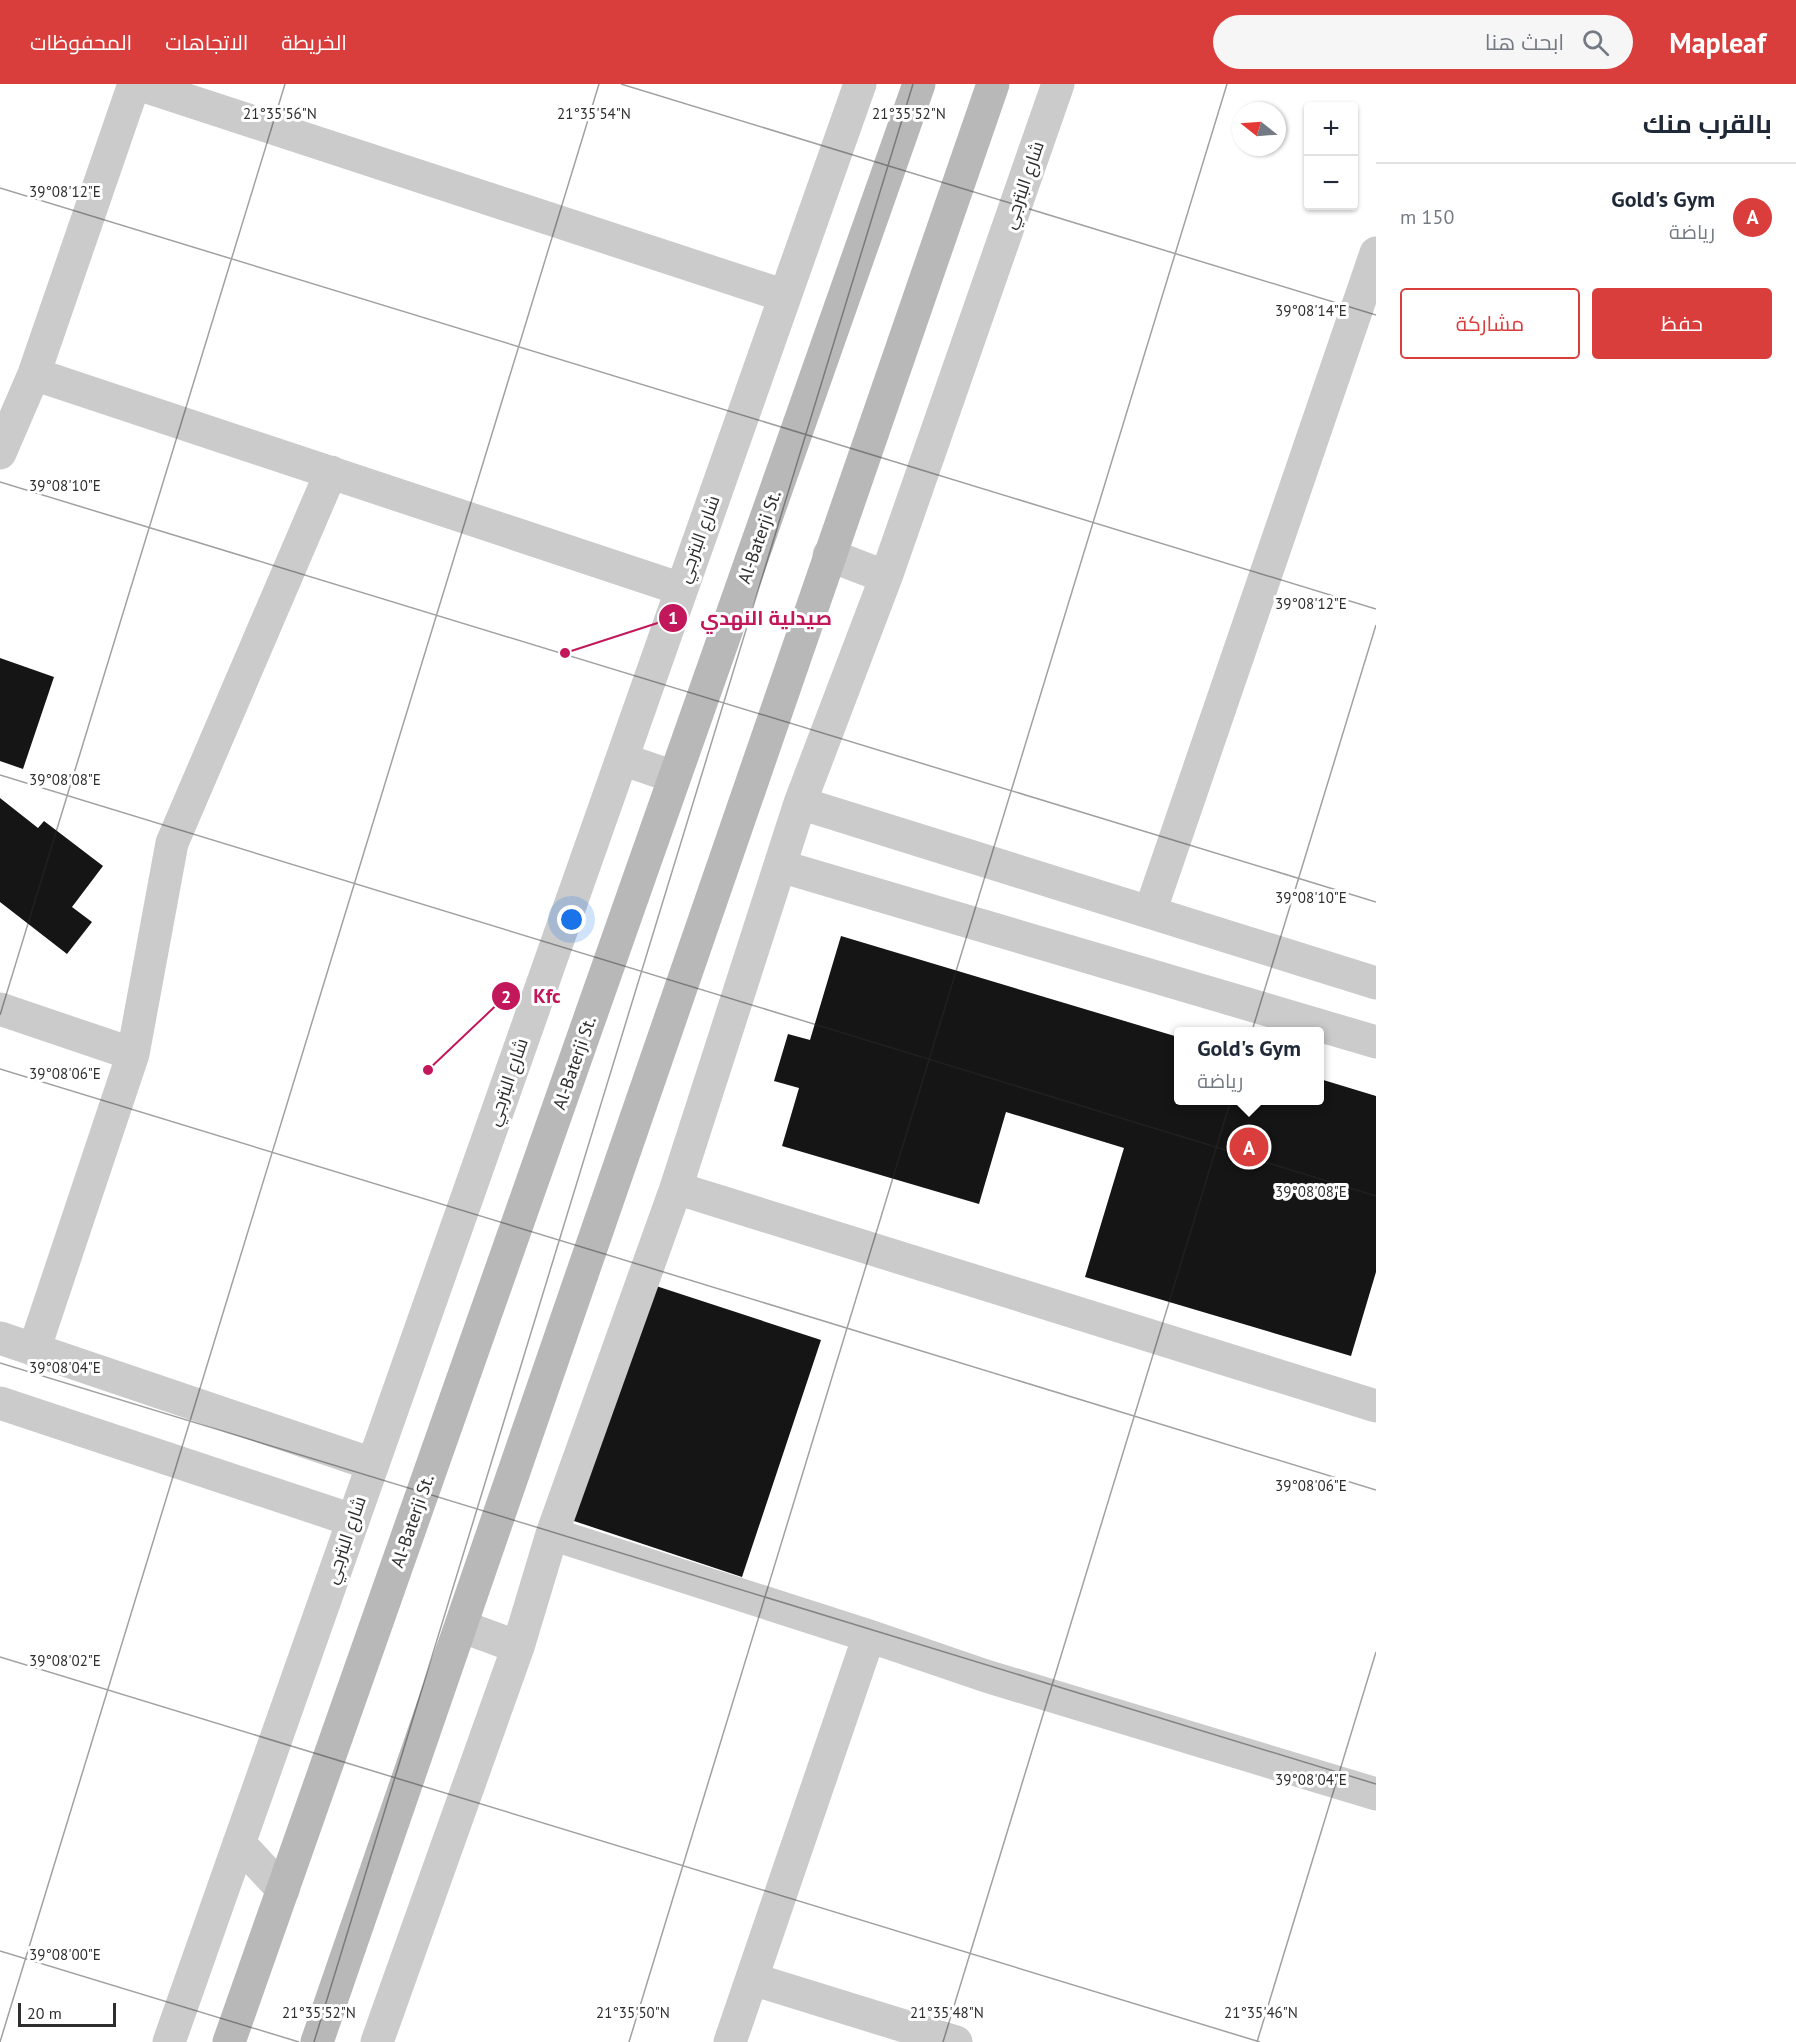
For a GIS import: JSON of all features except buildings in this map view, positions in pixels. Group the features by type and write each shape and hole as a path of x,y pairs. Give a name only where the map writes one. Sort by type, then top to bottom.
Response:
{"main road":[{"name":"Al-Baterji St.","path":"229,2042 919,84"},
{"path":"317,2042 993,84"}],"street":[{"path":"0,453 34,374 136,84 785,296"},
{"name":"شارع البترجي","path":"169,2042 860,84"},
{"name":"شارع البترجي","path":"377,2042 518,1647 552,1534 676,1188 800,803 886,577 1059,84"},
{"path":"1150,912 1376,254"},
{"path":"34,374 681,589"},
{"path":"34,1350 133,1054 172,843 331,472"},
{"path":"829,555 886,577"},
{"path":"622,759 674,777"},
{"path":"800,803 1376,983"},
{"path":"780,866 1376,1042"},
{"path":"0,1009 133,1054"},
{"path":"676,1188 1376,1406"},
{"path":"0,1338 372,1464"},
{"path":"0,1403 352,1520"},
{"path":"552,1534 986,1676 1376,1794"},
{"path":"461,1626 518,1647"},
{"path":"730,2042 869,1636"},
{"path":"239,1843 283,1890"},
{"path":"752,1979 956,2042"}],"place":[{"name":"صيدلية النهدي","path":"565,653"},
{"name":"Kfc","path":"428,1070"},
{"name":"Gold's Gym","path":"1249,1147"}]}
